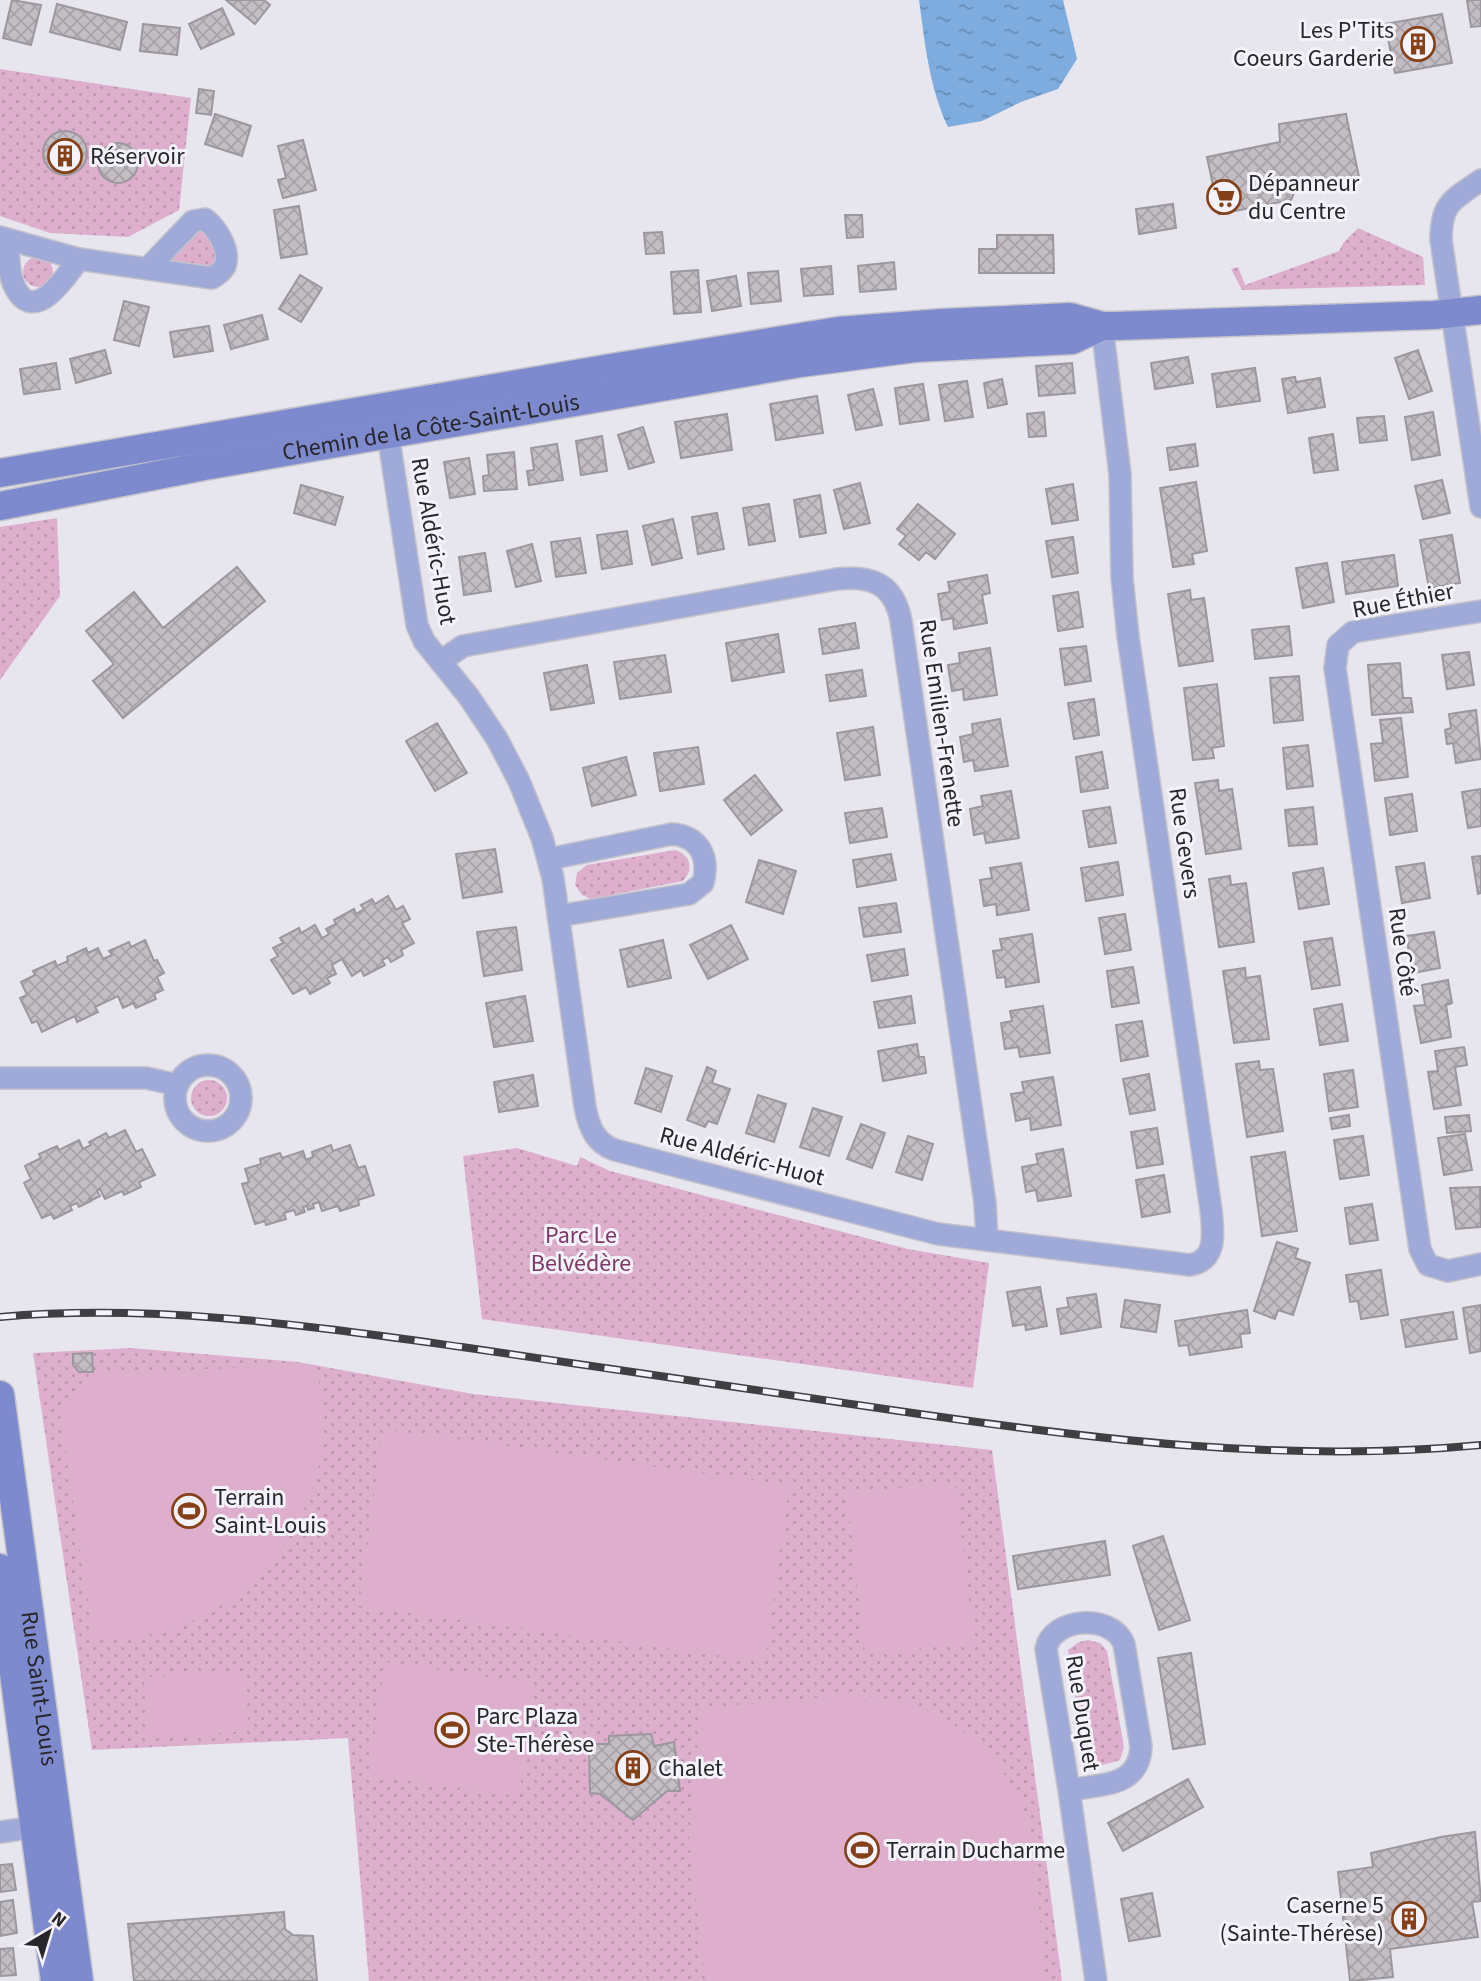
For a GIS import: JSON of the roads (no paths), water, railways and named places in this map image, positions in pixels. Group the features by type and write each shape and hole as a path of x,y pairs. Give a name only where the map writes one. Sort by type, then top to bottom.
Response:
{"street":[{"path":"1481,180 1451,201 1441,217 1442,254 1481,507"},
{"path":"79,259 53,293 42,301 32,301 22,297 12,282 4,238 79,259 148,268"},
{"path":"1102,326 1481,310"},
{"name":"Chemin de la Côte-Saint-Louis","path":"0,473 386,421 861,341 1072,340 1102,326"},
{"name":"Rue Gevers","path":"1101,1254 1171,1264 1199,1264 1209,1253 1213,1233 1128,636 1122,578 1120,474 1102,326"},
{"name":"Chemin de la Côte-Saint-Louis","path":"0,506 204,466 386,421"},
{"name":"Rue Aldéric-Huot","path":"386,421 416,625 424,641 469,697 508,758 531,807 549,859 587,1121 594,1135 615,1150 918,1229 1101,1254"},
{"name":"Rue Emilien-Frenette","path":"441,662 463,646 837,579 872,580 887,590 898,606 901,621 985,1203 987,1240"},
{"name":"Rue Éthier","path":"1338,645 1353,632 1481,611"},
{"name":"Rue Côté","path":"1338,645 1335,668 1420,1249 1428,1265 1448,1271 1481,1264"},
{"path":"549,859 672,834 693,841 705,860 703,883 689,894 558,916"},
{"path":"0,1078 146,1078 178,1085"},
{"name":"Rue Saint-Louis","path":"0,1395 11,1599 46,1826 79,1981"},
{"name":"Rue Saint-Louis","path":"0,1568 11,1599"},
{"name":"Rue Duquet","path":"1069,1790 1125,1778 1135,1771 1140,1761 1140,1738 1124,1644 1118,1633 1100,1623 1083,1623 1062,1629 1046,1644 1096,1981"},
{"path":"0,1832 46,1826"},
{"name":"Rue Saint-Louis","path":"46,1826 55,1981"}],"water":[{"path":"919,0 1063,0 1077,59 1058,89 1021,102 982,121 948,127 932,81"}],"railway":[{"path":"0,1317 58,1313 174,1315 347,1331 959,1420 1182,1445 1331,1451 1481,1445"}],"place":[{"name":"Les P'Tits Coeurs Garderie","path":"1418,44"},
{"name":"Réservoir","path":"65,156"},
{"name":"Dépanneur du Centre","path":"1224,197"},
{"name":"Terrain Saint-Louis","path":"189,1511"},
{"name":"Parc Plaza Ste-Thérèse","path":"452,1730"},
{"name":"Chalet","path":"633,1768"},
{"name":"Terrain Ducharme","path":"862,1850"},
{"name":"Caserne 5 (Sainte-Thérèse)","path":"1409,1919"}],"park label":[{"name":"Parc Le Belvédère","path":"581,1249"}]}
